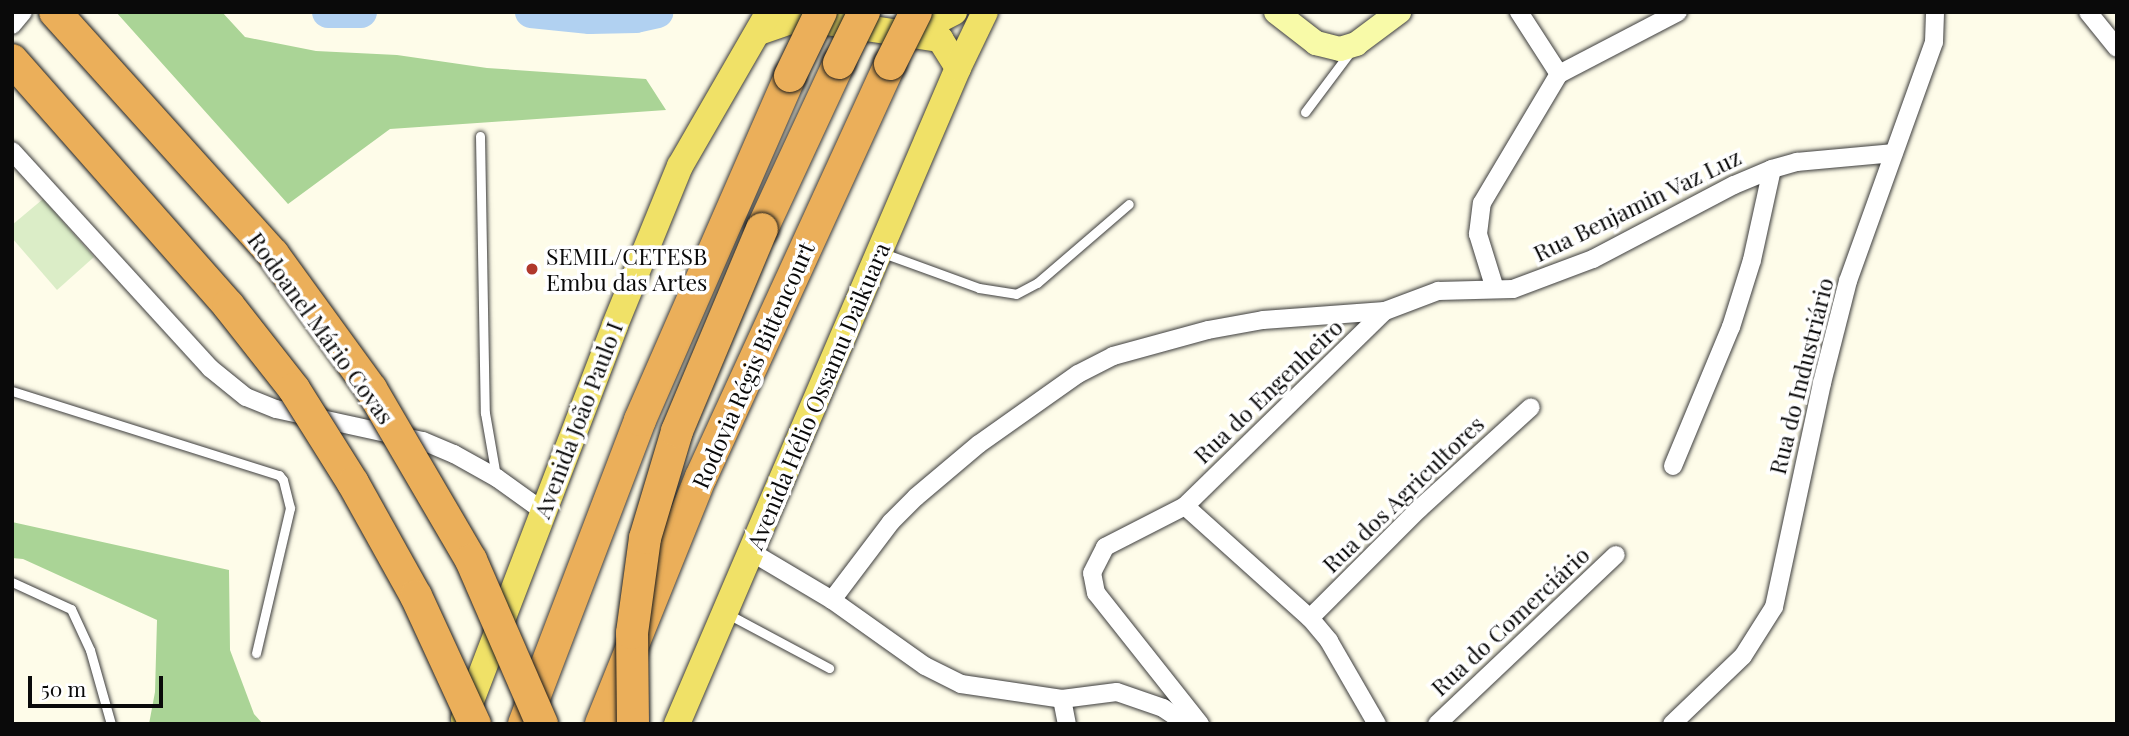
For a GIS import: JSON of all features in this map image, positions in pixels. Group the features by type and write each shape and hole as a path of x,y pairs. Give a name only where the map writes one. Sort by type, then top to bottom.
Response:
{"highway":[{"name":"Rodoanel Mário Covas","path":"55,12 273,254 371,389 471,560 542,724"},
{"path":"632,724 632,632 645,538 677,431 762,229 864,12"},
{"path":"524,724 640,420 714,243 790,76 804,14"},
{"name":"Rodovia Régis Bittencourt","path":"601,724 701,477 890,64 925,21"},
{"path":"12,60 228,304 293,389 353,483 416,596 475,724"}],"main road":[{"path":"764,22 804,14 925,21 954,12"},
{"name":"Avenida Hélio Ossamu Daikuara","path":"677,724 957,68 985,12"},
{"path":"1276,12 1316,43 1340,49 1356,44 1399,12"},
{"path":"925,21 943,41 957,68"},
{"name":"Avenida João Paulo I","path":"462,724 680,166 764,22"}],"street":[{"path":"12,25 23,12"},
{"path":"1519,12 1559,74"},
{"path":"1495,289 1478,234 1482,203 1559,74 1678,12"},
{"name":"Rua do Industriário","path":"1672,724 1743,656 1774,607 1822,383 1848,281 1934,42 1936,12"},
{"path":"2088,12 2117,48"},
{"path":"12,151 210,368 246,397 276,409 423,441 454,454 497,478 543,511"},
{"name":"Rua Benjamin Vaz Luz","path":"832,600 891,522 916,497 979,444 1078,374 1114,356 1208,330 1274,319 1385,311 1438,291 1513,289 1582,264 1734,184 1772,169 1797,162 1894,153"},
{"path":"1673,466 1731,327 1756,248 1772,169"},
{"name":"Rua do Engenheiro","path":"1200,724 1096,593 1092,573 1105,547 1185,506 1385,311"},
{"name":"Rua dos Agricultores","path":"1310,618 1419,509 1531,407"},
{"path":"1185,506 1310,618 1329,641 1377,724"},
{"path":"752,553 832,600 925,666 961,684 1062,699 1117,692 1163,708 1187,724"},
{"name":"Rua do Comerciário","path":"1437,724 1616,555"},
{"path":"1062,699 1067,724"}],"lane":[{"path":"1305,112 1356,44"},
{"path":"480,136 485,413 497,478"},
{"path":"878,251 979,288 1016,294 1037,282 1129,204"},
{"path":"12,391 279,475 283,480 290,508 256,653"},
{"path":"12,582 71,610 90,650 111,724"},
{"path":"725,612 829,668"}],"green space":[{"path":"116,12 222,12 245,37 316,51 397,55 487,68 646,79 666,110 390,129 288,204"},
{"path":"43,199 94,257 57,290 12,238 12,225"},
{"path":"12,522 229,570 230,650 254,714 263,724 149,724 155,692 157,620 23,559 12,558"}],"waterway":[{"path":"328,12 361,12"},
{"path":"531,12 590,18 636,17 657,12"}],"place":[{"name":"SEMIL/CETESB Embu das Artes","path":"532,269"}]}
